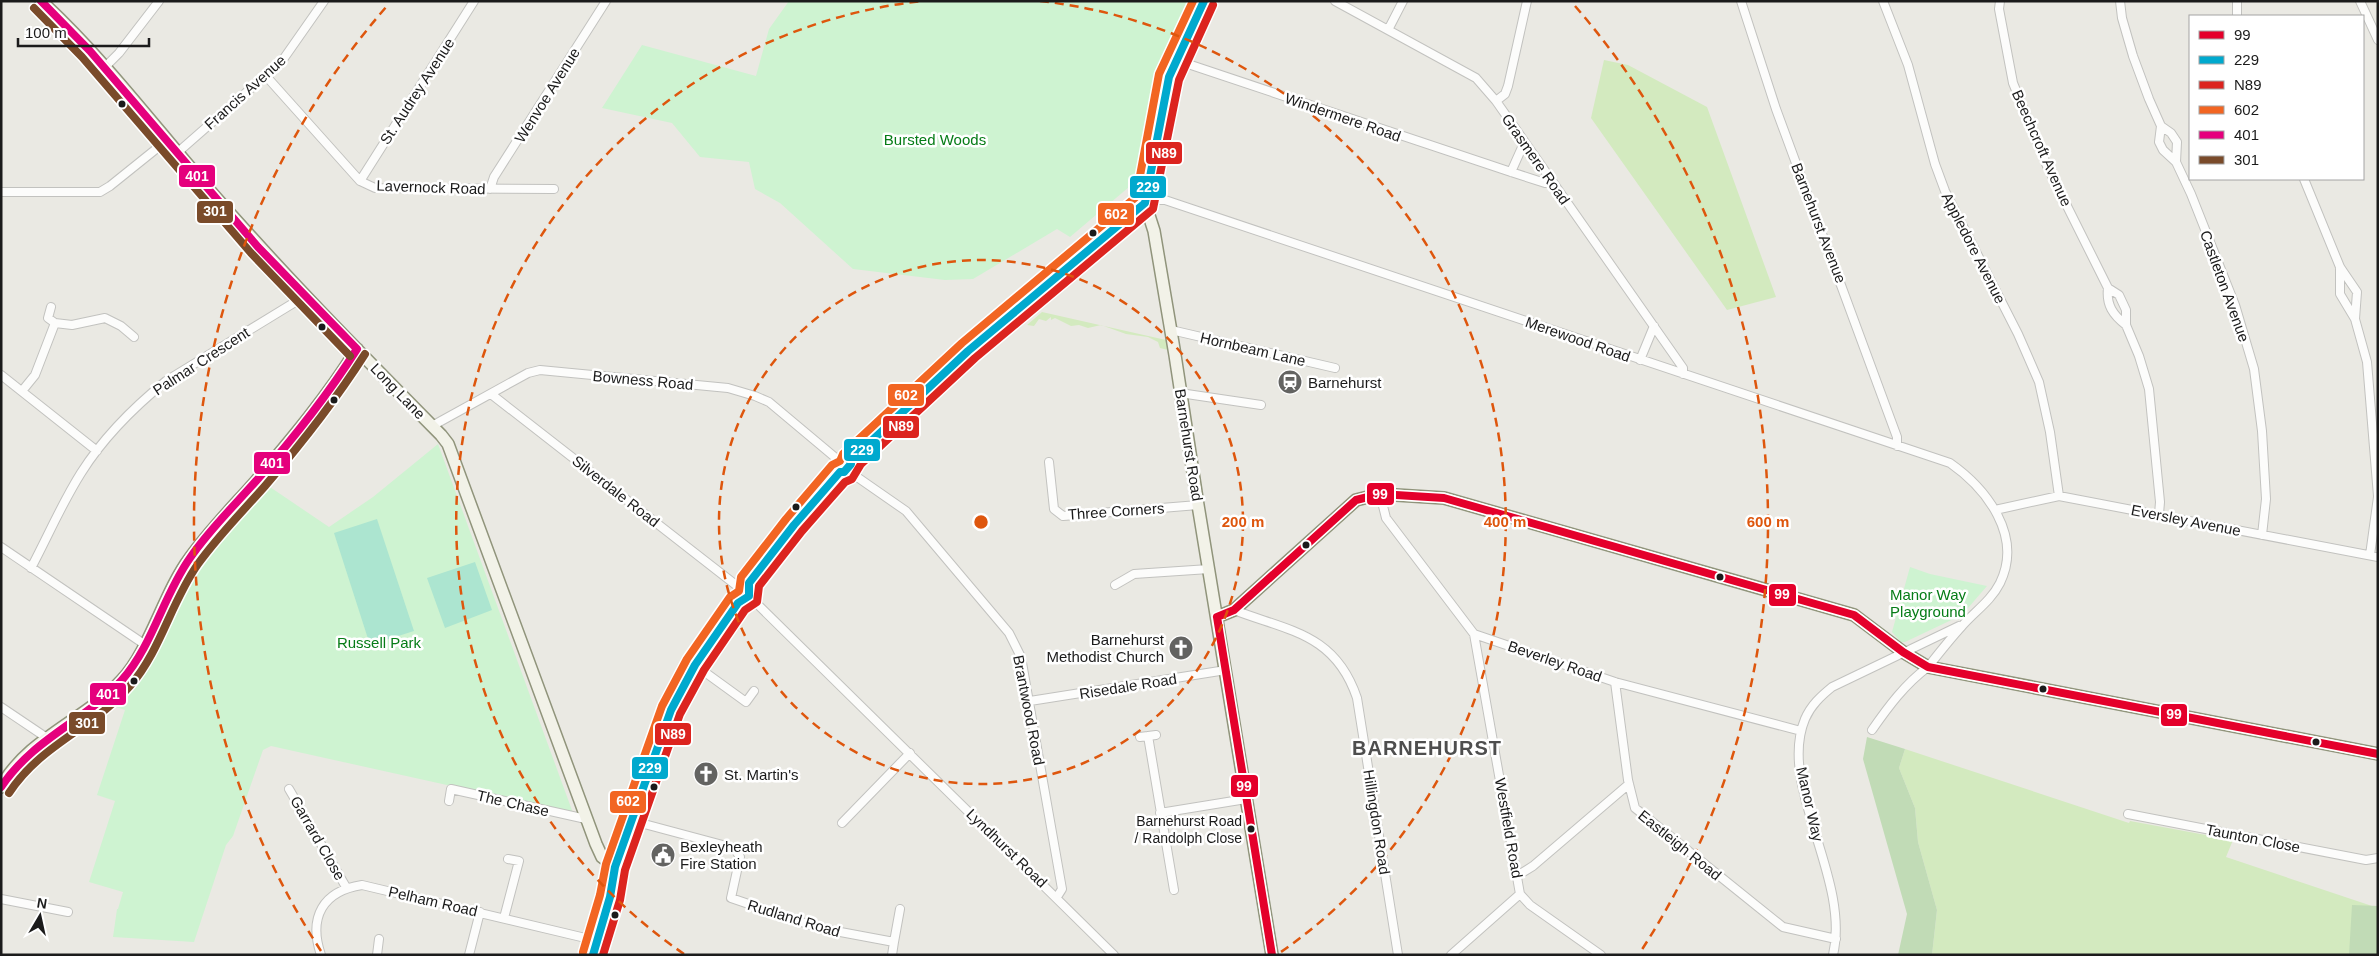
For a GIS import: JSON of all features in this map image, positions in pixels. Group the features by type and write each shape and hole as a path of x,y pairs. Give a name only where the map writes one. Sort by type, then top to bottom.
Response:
{"main road":[{"path":"594,955 615,867 633,821 670,710 695,665 746,589 794,525 883,427 1107,232 1144,203 1164,96 1176,60 1204,1"}],"street":[{"name":"Long Lane","path":"41,1 105,67 166,141 250,237 448,444 586,819 602,857 615,867"},
{"path":"105,67 119,53 159,1"},
{"name":"Francis Avenue","path":"177,153 266,76 297,42 324,1"},
{"name":"St. Audrey Avenue","path":"360,181 474,1"},
{"name":"Wenvoe Avenue","path":"490,189 494,177 606,1"},
{"name":"Grasmere Road","path":"1335,1 1476,78 1496,101 1654,326 1683,368 1683,374"},
{"path":"1388,30 1403,1"},
{"path":"1496,101 1505,94 1508,86 1527,1"},
{"name":"Barnehurst Avenue","path":"1741,1 1776,109 1880,385 1897,437 1897,446"},
{"name":"Appledore Avenue","path":"1883,1 1908,65 1935,164 1945,191 2018,334 2039,382 2050,432 2059,496"},
{"name":"Beechcroft Avenue","path":"2000,1 1999,9 2013,83 2047,166 2108,288 2119,295 2126,310 2126,325 2149,389 2160,502 2159,514"},
{"name":"Castleton Avenue","path":"2120,1 2122,18 2133,56 2161,126 2159,142 2163,150 2176,162 2235,305 2254,369 2262,431 2266,499 2262,535"},
{"path":"2237,15 2238,1"},
{"path":"2360,1 2378,40"},
{"name":"Windermere Road","path":"1176,60 1511,172 1546,183 1551,181"},
{"name":"Lavernock Road","path":"266,76 360,181 375,188 554,189"},
{"name":"Castleton Avenue","path":"2161,126 2172,133 2177,142 2176,162"},
{"path":"1,192 100,192 166,141"},
{"path":"1511,172 1524,143"},
{"path":"2304,180 2340,267 2357,292 2355,319"},
{"name":"Merewood Road","path":"1144,203 1164,200 1950,464 1967,475 1995,510 2006,538 2003,572 2000,583 1990,597 1963,624"},
{"name":"Barnehurst Road","path":"1144,203 1154,231 1272,955"},
{"path":"2340,267 2340,294 2355,319 2367,362 2378,496 2374,556"},
{"name":"Beechcroft Avenue","path":"2108,288 2107,299 2114,315 2126,325"},
{"name":"Palmar Crescent","path":"32,568 81,473 97,451 146,397 166,381 305,296"},
{"path":"51,307 48,318 55,324 72,325 105,318 121,326 134,337"},
{"path":"22,391 35,375 55,324"},
{"path":"1640,360 1654,326"},
{"name":"Hornbeam Lane","path":"1171,335 1335,368"},
{"path":"1,787 6,777 30,751 122,681 130,672 188,560 214,526 299,430 357,349"},
{"name":"Bowness Road","path":"432,426 528,373 540,370 728,388 768,402 845,467"},
{"path":"1,375 97,451"},
{"path":"1180,393 1261,405"},
{"name":"Silverdale Road","path":"491,394 746,589"},
{"name":"Three Corners","path":"1049,462 1054,509 1063,516 1198,505"},
{"name":"Brantwood Road","path":"845,467 906,511 1009,633 1021,657 1062,890 1057,897"},
{"path":"1380,494 1386,518 1474,634"},
{"path":"1217,617 1234,610 1346,506 1366,496 1380,494 1444,498 1854,615 1903,652 1928,667 2378,754"},
{"name":"Eversley Avenue","path":"1995,510 2059,496 2374,556"},
{"path":"1,547 144,644"},
{"path":"1115,585 1134,574 1209,569"},
{"name":"Lyndhurst Road","path":"746,589 1114,955"},
{"name":"Hillingdon Road","path":"1234,610 1305,634 1325,649 1343,670 1353,686 1398,955"},
{"path":"1872,730 1892,702 1917,675 1928,667 1963,624"},
{"name":"Manor Way","path":"1833,955 1836,939 1834,896 1804,791 1800,766 1801,731 1806,718 1816,700 1832,687 1963,624"},
{"name":"Beverley Road","path":"1474,634 1615,682 1801,731"},
{"name":"Westfield Road","path":"1474,634 1520,894 1530,905 1601,955"},
{"path":"695,665 746,702 754,691"},
{"name":"Risedale Road","path":"1030,701 1226,670"},
{"name":"Eastleigh Road","path":"1615,682 1629,784 1635,808 1783,927 1836,939"},
{"path":"1,707 47,738"},
{"path":"1148,736 1174,890"},
{"path":"842,823 910,753"},
{"path":"1517,876 1533,866 1629,784"},
{"name":"Garrard Close","path":"289,789 346,887"},
{"name":"The Chase","path":"449,801 452,789 586,819"},
{"path":"1160,813 1246,799"},
{"name":"Taunton Close","path":"2128,814 2366,860 2378,858"},
{"name":"Rudland Road","path":"633,821 734,848 740,857 732,898 819,928 894,942"},
{"path":"504,918 519,861 508,859"},
{"name":"Pelham Road","path":"346,887 362,885 598,941"},
{"path":"321,955 315,930 320,911 334,894 346,887"},
{"path":"1451,955 1520,894"},
{"path":"1,900 68,912"},
{"path":"892,955 900,909"},
{"path":"469,955 480,912"},
{"path":"377,955 379,940"}],"green space":[{"name":"Bursted Woods","path":"789,1 1192,1 1154,84 1143,158 1129,187 1070,237 1057,229 973,279 945,280 853,269 780,203 755,189 749,162 700,157 672,123 602,108 642,45 756,76 769,29"},
{"path":"1604,60 1628,65 1707,107 1776,297 1727,310 1591,118"},
{"path":"1026,309 1037,311 1022,325 1010,323"},
{"path":"1042,312 1100,325 1088,328 1079,325 1071,326 1055,318 1051,320 1051,317 1046,321 1039,319 1034,326 1027,325"},
{"path":"1103,326 1166,340 1168,350 1160,348 1158,342 1148,337 1126,334"},
{"name":"Russell Park","path":"438,444 573,813 271,746 263,750 233,836 226,845 194,942 113,937 117,909 123,892 89,882 115,801 97,795 125,710 107,704 139,673 197,560 264,483 329,527 373,497"},
{"path":"377,519 414,631 370,645 334,533"},
{"path":"475,562 492,610 445,628 427,578"},
{"name":"Manor Way Playground","path":"1910,567 1930,574 1987,586 1962,615 1905,642 1901,642 1892,632"},
{"path":"1867,737 1905,749 1899,768 1915,808 1918,842 1937,910 1932,955 1898,955 1907,914 1863,759"},
{"path":"1905,749 2129,823 2130,821 2233,840 2226,857 2378,908 2378,955 1932,955 1937,910 1918,842 1915,808 1899,768"},
{"path":"2352,905 2378,906 2378,955 2349,955"}],"transit line":[{"name":"401","path":"41,1 90,51 258,247 357,349"},
{"name":"602","path":"583,952 600,895 606,864 662,706 687,659 730,597 739,591 741,577 786,519 832,465 840,461 843,454 962,343 1136,197 1159,74 1193,1"},
{"name":"229","path":"593,955 610,897 615,867 671,710 695,665 738,603 749,596 749,583 794,525 840,472 844,472 851,464 850,461 968,351 1145,203 1169,77 1204,1"},
{"name":"N89","path":"603,955 620,900 625,870 680,714 704,670 745,610 757,602 759,586 802,531 845,482 852,479 861,464 975,358 1153,209 1179,80 1213,5"},
{"name":"301","path":"34,8 82,57 251,253 350,356"},
{"name":"401","path":"1,787 29,755 107,695 122,680 142,652 172,588 197,548 296,433 334,384 357,349"},
{"name":"301","path":"9,793 37,761 116,701 130,686 150,657 180,594 198,564 305,438 342,389 365,354"},
{"name":"99","path":"1217,617 1234,610 1356,500 1380,494 1444,498 1854,615 1903,652 1928,667 2378,754"},
{"name":"99","path":"1217,617 1272,955"}],"place":[{"name":"Barnehurst","path":"1290,382"},
{"name":"Barnehurst Methodist Church","path":"1181,648"},
{"name":"St. Martin's","path":"706,774"},
{"name":"Barnehurst Road / Randolph Close","path":"1251,829"},
{"name":"Bexleyheath Fire Station","path":"663,855"}],"district":[{"name":"BARNEHURST","path":"1427,748"}]}
